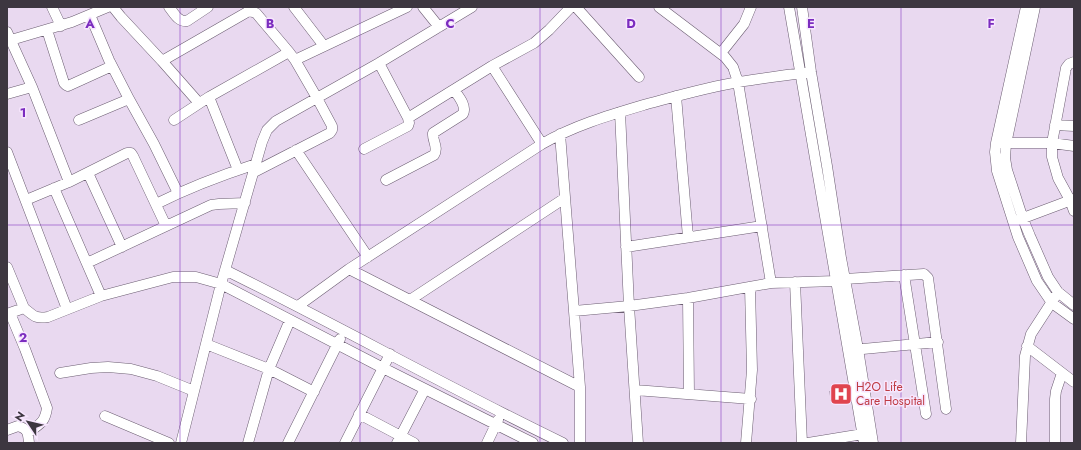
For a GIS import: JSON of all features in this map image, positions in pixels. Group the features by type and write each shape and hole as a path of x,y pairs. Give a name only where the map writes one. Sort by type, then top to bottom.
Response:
{"street":[{"path":"52,7 61,26"},
{"path":"69,182 32,87 9,41 61,26 108,7"},
{"path":"113,7 199,103"},
{"path":"169,7 180,20 184,22 187,22 208,7"},
{"path":"294,7 324,46"},
{"path":"174,120 209,97 292,56 324,46 407,7"},
{"path":"423,7 439,27"},
{"path":"181,443 225,270 262,142 267,130 276,121 379,63 472,7"},
{"path":"408,118 492,66 534,43 571,7"},
{"path":"576,7 639,77"},
{"path":"659,7 720,53 730,62 733,67 738,82 772,283"},
{"path":"720,53 744,24 751,7"},
{"path":"789,7 800,74 840,280 868,438 808,443"},
{"path":"802,7 840,280"},
{"path":"1001,143 1026,7"},
{"path":"1035,7 1001,143 995,152 997,171 1018,220 1048,277 1058,292 1073,300 1063,311"},
{"path":"156,204 178,193 238,170 255,168 296,150 330,133 332,130 332,126 317,98 292,56 256,14 249,11 162,61"},
{"path":"90,15 112,66 154,144 178,193"},
{"path":"47,30 64,83 66,85 68,86 112,66"},
{"path":"1074,62 1069,64 1066,68 1069,79 1055,125 1052,143 1052,157 1058,178 1072,200 1074,211"},
{"path":"364,149 408,126 409,123 408,118 379,63"},
{"path":"492,66 542,144"},
{"path":"298,306 349,269 542,144 577,126 676,96 738,82 811,72"},
{"path":"7,94 32,87"},
{"path":"386,180 434,155 436,148 432,137 433,133 463,114 465,110 454,90"},
{"path":"676,96 688,237"},
{"path":"209,97 238,170"},
{"path":"79,120 129,100"},
{"path":"620,112 629,306 638,443"},
{"path":"1055,125 1074,126"},
{"path":"560,134 580,386 580,443"},
{"path":"1001,143 1052,143 1074,146"},
{"path":"296,150 368,257"},
{"path":"7,152 67,309"},
{"path":"26,200 69,182 128,153 131,153 134,156 166,226"},
{"path":"88,173 122,246"},
{"path":"54,188 101,296"},
{"path":"410,300 565,198"},
{"path":"1018,220 1072,200"},
{"path":"87,263 211,205 245,203"},
{"path":"1018,220 1018,237 1037,281 1052,303 1074,319"},
{"path":"626,247 762,226"},
{"path":"7,267 24,308 36,318 48,316 101,296 173,277 196,276 222,284 383,368 533,443"},
{"path":"349,269 580,386"},
{"path":"225,270 298,306 502,413 563,443"},
{"path":"574,311 629,306 688,298 772,283 924,274 928,278 946,409"},
{"path":"904,275 926,414"},
{"path":"795,282 802,443"},
{"path":"746,443 752,370 750,287"},
{"path":"1021,443 1025,356 1027,346 1031,334 1058,292"},
{"path":"688,298 689,394"},
{"path":"7,430 18,426 25,429 29,438 45,418 47,408 25,349 8,313 24,308"},
{"path":"248,443 269,369 290,320"},
{"path":"288,443 344,331"},
{"path":"853,350 938,342"},
{"path":"206,344 269,369 314,392"},
{"path":"1027,346 1074,382"},
{"path":"345,443 390,354"},
{"path":"60,373 108,367 131,369 157,376 194,391"},
{"path":"1055,443 1055,399 1062,372"},
{"path":"399,440 425,388"},
{"path":"635,390 750,399"},
{"path":"487,443 502,413"},
{"path":"359,414 399,440 414,443"},
{"path":"105,416 169,443"}],"building":[{"path":"848,388 850,398 831,401 830,391"}],"place":[{"name":"H2O Life Care Hospital","path":"841,394"}]}
